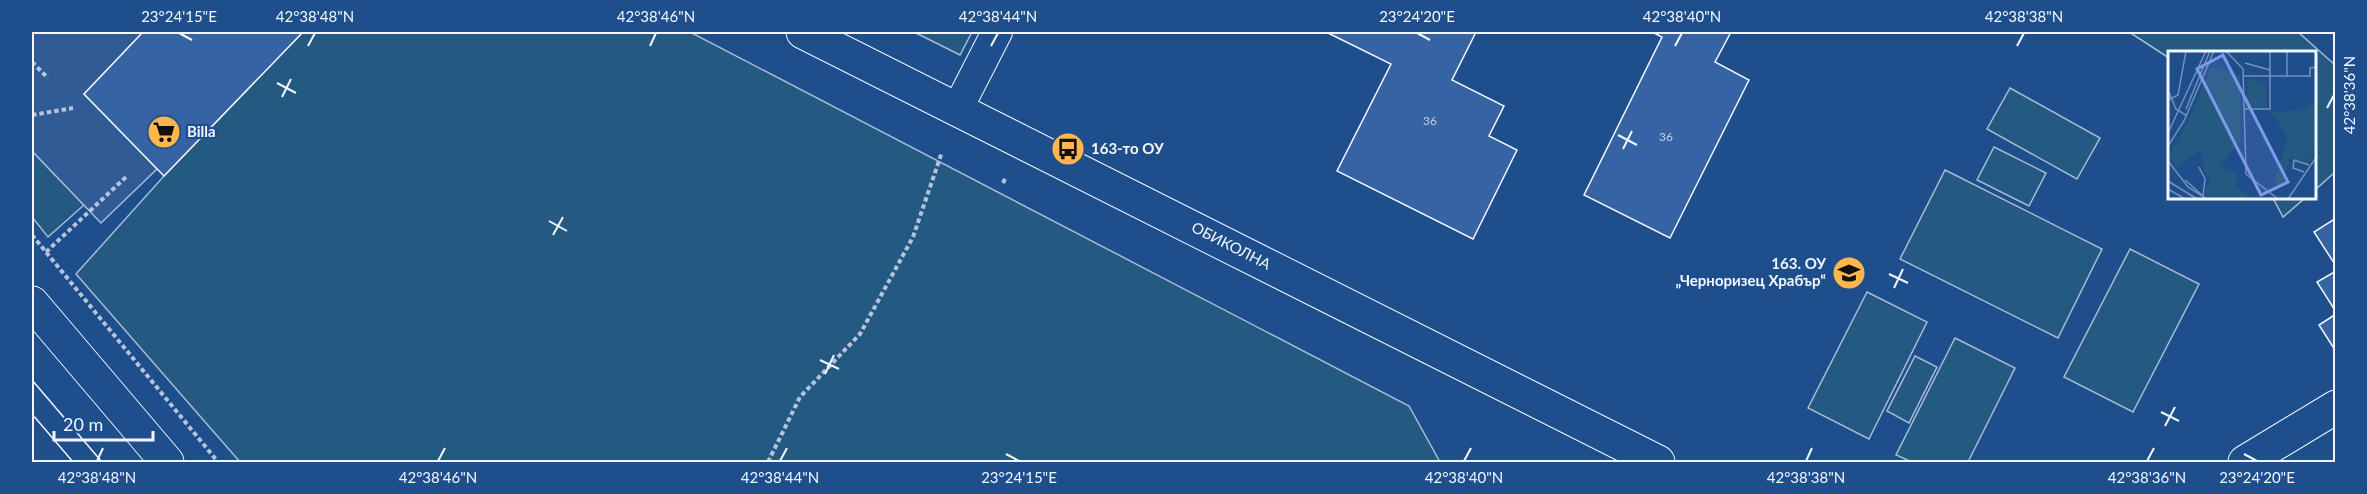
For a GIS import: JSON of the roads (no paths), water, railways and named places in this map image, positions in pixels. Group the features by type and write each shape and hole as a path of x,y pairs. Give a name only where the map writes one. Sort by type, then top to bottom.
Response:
{"street":[{"name":"ОБИКОЛНА","path":"803,32 1658,462"},
{"path":"958,108 997,32"},
{"path":"32,303 166,462"},
{"path":"2245,462 2336,407"}],"tram line":[{"path":"32,380 102,462"},
{"path":"32,414 73,462"}],"place":[{"name":"Billa","path":"164,132"},
{"name":"163-то ОУ","path":"1068,149"},
{"name":"163. ОУ „Черноризец Храбър“","path":"1849,273"}]}
